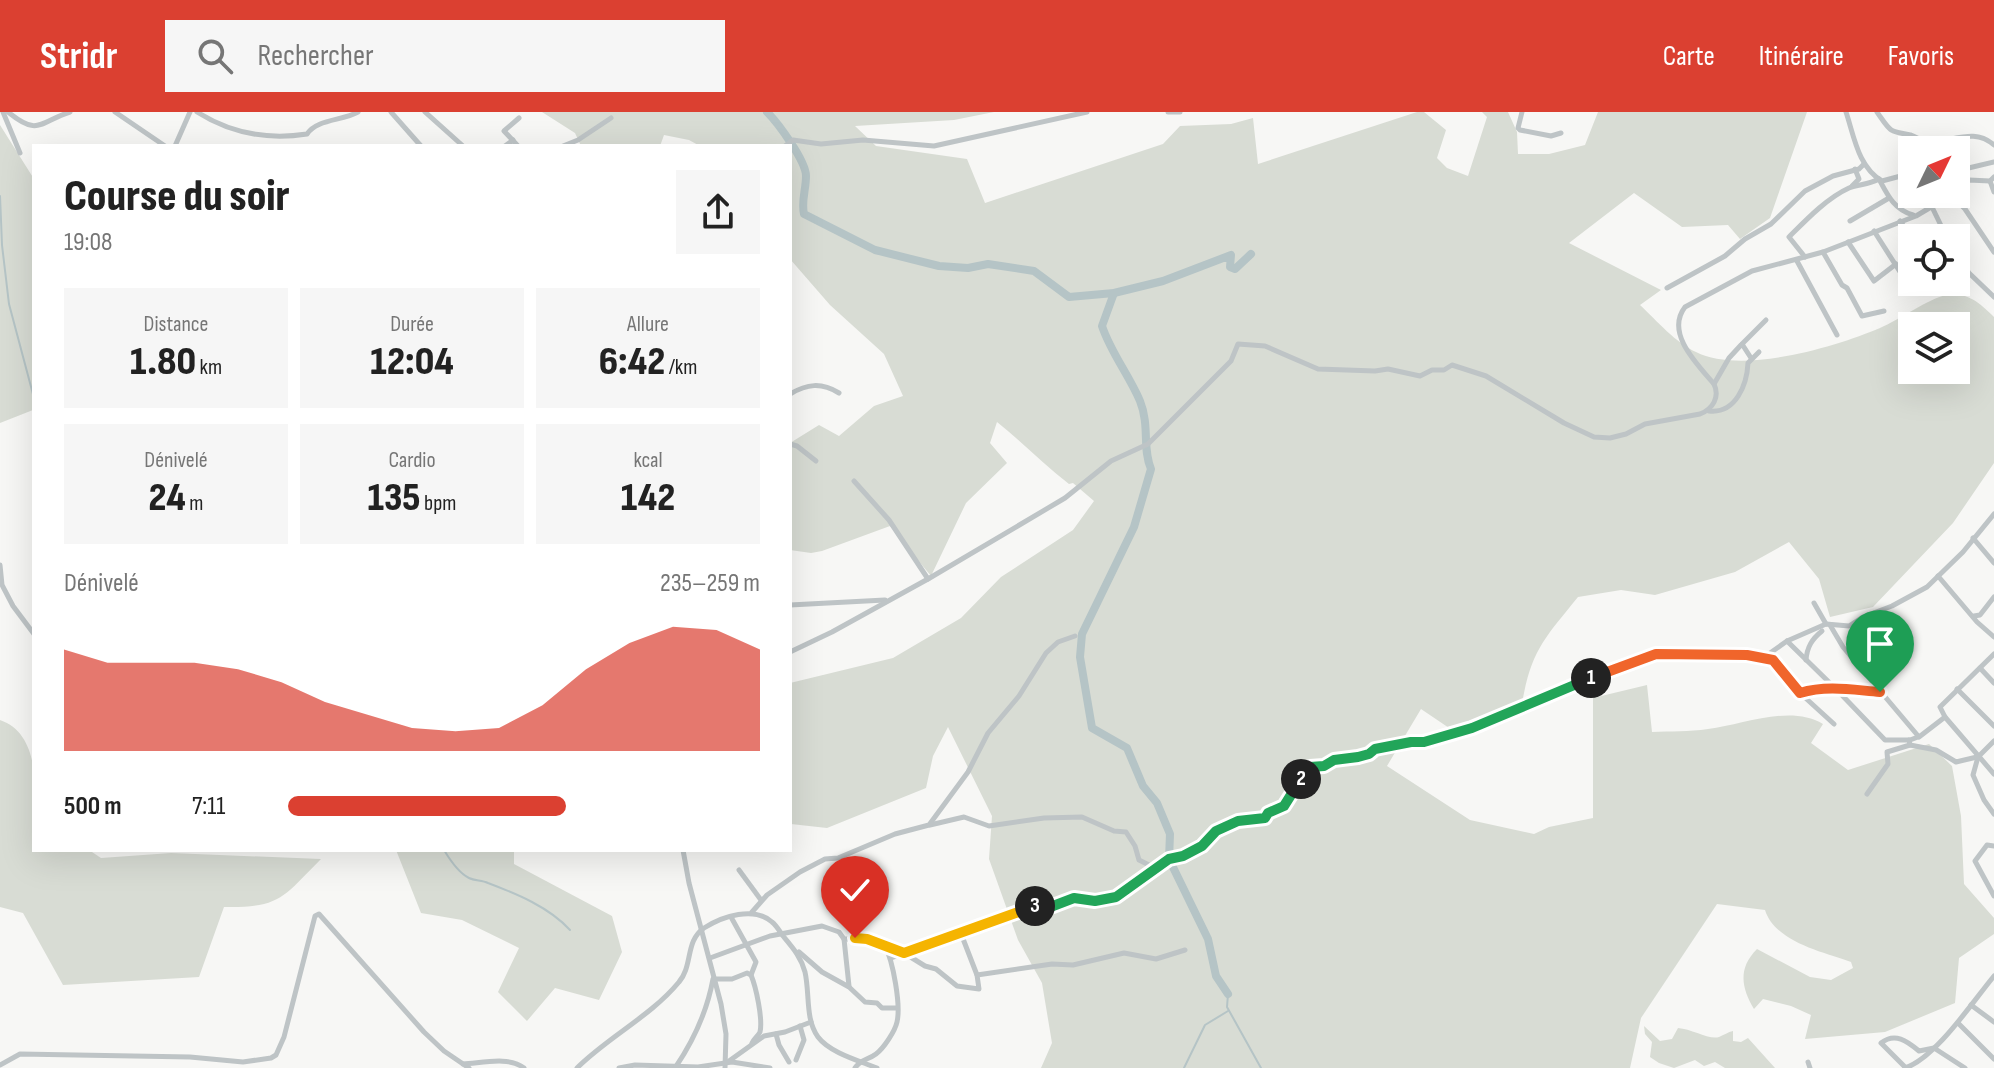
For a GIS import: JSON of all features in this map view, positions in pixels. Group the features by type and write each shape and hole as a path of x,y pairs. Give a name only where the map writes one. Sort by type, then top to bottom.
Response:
{"street":[{"path":"5,112 28,126 40,127 70,112"},
{"path":"5,112 20,153"},
{"path":"115,112 162,144"},
{"path":"176,144 190,112"},
{"path":"197,112 242,133 294,135 307,134 315,125 358,112"},
{"path":"391,112 419,144"},
{"path":"425,112 461,144"},
{"path":"787,143 863,140 934,146 1087,112"},
{"path":"1168,113 1180,112"},
{"path":"1522,112 1520,130 1551,136 1561,133"},
{"path":"1846,112 1864,164 1879,179 1899,209 1916,216"},
{"path":"1877,112 1899,135 1911,135 1928,142 1972,135 1986,138 1994,145"},
{"path":"516,144 504,131 519,118"},
{"path":"568,144 611,118"},
{"path":"185,119 207,119"},
{"path":"508,144 513,140"},
{"path":"1970,168 1994,162"},
{"path":"1667,288 1725,256 1745,239 1771,224 1805,191 1864,164"},
{"path":"1805,257 1789,237 1835,197 1852,187 1859,179 1855,169"},
{"path":"1852,187 1898,176"},
{"path":"1970,180 1992,179 1994,192"},
{"path":"1850,221 1889,198"},
{"path":"1709,411 1716,397 1714,384 1685,347 1678,325 1681,312 1693,301 1752,271 1823,252 1930,208"},
{"path":"1964,208 1994,252"},
{"path":"1874,231 1898,268"},
{"path":"1848,242 1874,281 1896,264"},
{"path":"1823,252 1862,316 1884,311"},
{"path":"1797,261 1837,335"},
{"path":"1970,274 1994,297"},
{"path":"1714,384 1729,358 1766,320"},
{"path":"792,651 928,579 1065,498 1111,461 1148,444 1231,361 1238,344 1265,346 1318,369 1388,369 1420,376 1452,365 1486,376 1564,423 1594,437 1610,438 1645,424 1709,411 1718,412 1737,400 1751,358 1759,352"},
{"path":"1742,344 1751,358"},
{"path":"792,393 805,385 829,387 839,393"},
{"path":"792,445 816,461"},
{"path":"854,481 889,520 928,579"},
{"path":"1763,658 1787,641 1814,629 1849,626 1927,587 1963,552 1994,515"},
{"path":"1973,538 1994,563"},
{"path":"0,565 6,593 32,631"},
{"path":"1937,575 1994,637"},
{"path":"792,605 884,600 906,591"},
{"path":"1974,616 1980,615 1994,597"},
{"path":"1814,603 1843,647 1919,737"},
{"path":"1806,660 1807,649 1814,638 1829,626"},
{"path":"1814,629 1822,631"},
{"path":"929,825 968,772 988,733 1019,696 1046,653 1058,642 1075,636"},
{"path":"1787,641 1885,740 1936,750 1956,762 1978,757"},
{"path":"891,958 1038,905 1053,906 1074,898 1095,901 1116,897 1169,859 1202,846 1223,827 1238,821 1265,818 1268,813 1284,806 1310,767 1472,728 1522,705 1549,698 1656,654 1773,660 1800,693 1834,724"},
{"path":"1994,654 1940,707 1994,774"},
{"path":"1980,668 1994,683"},
{"path":"1800,693 1836,689 1880,692"},
{"path":"1957,689 1994,726"},
{"path":"1867,794 1888,764 1887,752 1919,737 1945,717"},
{"path":"1994,741 1978,757 1973,775 1994,814"},
{"path":"577,1068 613,1036 646,1013 679,982 687,966 688,951 702,929 752,912 761,900 800,872 825,859 838,858 895,834 964,817 989,826 1044,818 1082,817 1114,831 1126,832 1139,860 1157,869"},
{"path":"1994,846 1987,845 1975,861 1994,896"},
{"path":"683,852 726,1034 725,1066"},
{"path":"739,870 761,900"},
{"path":"752,912 774,923 795,949 865,1002 877,1003 882,1008 897,1008"},
{"path":"0,1065 20,1054 266,1061 276,1055 284,1037 315,916 319,914 424,1032 469,1068"},
{"path":"731,917 756,962 751,975 760,1032 752,1043"},
{"path":"710,958 746,944 822,926 839,932 844,939 849,987"},
{"path":"844,939 867,939 884,945 936,969 957,986 979,989 977,975 960,931"},
{"path":"855,1068 860,1061 876,1054 898,1019 891,958 884,945"},
{"path":"795,949 805,971 811,1022 819,1039 877,1068"},
{"path":"977,975 1052,964 1073,965 1124,953 1156,959 1185,950"},
{"path":"713,979 732,979 747,973 751,975"},
{"path":"676,1066 693,1040 713,979"},
{"path":"1934,1048 1919,1051 1908,1041 1895,1038 1881,1043 1908,1068 1934,1048 1993,980"},
{"path":"1971,1005 1994,1022"},
{"path":"725,1066 764,1036 811,1022"},
{"path":"1958,1023 1994,1059"},
{"path":"776,1034 779,1045 792,1061 804,1040 800,1026"},
{"path":"1934,1048 1965,1068"},
{"path":"463,1064 508,1061 524,1068"},
{"path":"619,1068 635,1065 725,1066 732,1062 770,1068"}],"shaded area":[{"path":"542,112 994,112 954,120 855,126 876,146 967,159 985,203 1163,144 1180,126 1231,124 1253,118 1258,164 1424,112 1446,130 1437,158 1447,168 1468,176 1487,117 1482,112 1508,112 1517,132 1518,154 1549,154 1585,145 1598,112 1807,112 1770,218 1740,239 1728,225 1682,227 1634,193 1569,243 1661,290 1640,305 1681,343 1715,358 1738,361 1788,356 1839,343 1898,318 1898,384 1970,384 1970,312 1909,312 1942,296 1963,296 1973,300 1994,317 1994,463 1953,523 1873,607 1830,617 1819,579 1789,542 1735,572 1655,595 1621,590 1578,597 1535,657 1522,704 1458,734 1421,709 1387,766 1470,820 1534,834 1549,827 1593,818 1593,698 1647,685 1652,732 1701,730 1781,716 1810,718 1823,724 1811,743 1848,770 1929,744 1952,766 1961,816 1964,884 1994,918 1994,934 1959,958 1955,1003 1885,1032 1805,1039 1811,1015 1763,999 1754,1009 1744,985 1744,971 1751,956 1757,949 1810,977 1831,980 1853,968 1851,962 1789,938 1770,921 1765,910 1717,904 1641,1018 1630,1068 1041,1068 1052,1043 1042,983 1018,940 989,859 992,816 948,727 933,756 926,788 827,828 792,824 792,683 893,658 961,618 1001,577 1073,530 1094,501 1073,483 1069,484 1060,477 997,422 990,443 1007,463 966,503 931,576 890,526 822,551 792,550 792,442 819,425 839,436 874,406 903,396 884,354 830,305 792,261 792,144 696,144 664,135 661,144 580,144 575,133"},
{"path":"0,125 32,176 32,410 0,423"},
{"path":"0,720 15,729 25,741 31,758 32,852 92,852 101,858 171,853 321,859 280,898 258,905 224,907 199,977 63,985 23,913 0,907"},
{"path":"397,852 514,852 514,864 612,916 622,952 599,1000 555,988 527,1021 498,992 519,948 462,920 421,913"},
{"path":"1644,1026 1660,1041 1672,1039 1678,1028 1715,1038 1733,1031 1733,1041 1741,1042 1748,1038 1775,1068 1725,1068 1715,1062 1704,1066 1695,1060 1674,1068 1650,1057 1652,1042 1645,1034"}],"waterway":[{"path":"767,112 791,142 805,169 804,214 875,250 939,266 968,268 988,264 1034,271 1069,297 1114,293 1163,281 1231,255 1230,267 1235,269 1251,254"},
{"path":"0,196 9,304 32,390"},
{"path":"1114,293 1102,326 1140,401 1151,469 1134,527 1082,634 1080,657 1092,728 1127,748 1143,786 1157,803 1170,834 1169,859 1208,939 1216,976 1228,994"},
{"path":"445,852 465,876 532,902 570,930"},
{"path":"1228,994 1227,1007 1261,1068"},
{"path":"1184,1068 1205,1025 1228,1011"}],"route":[{"path":"855,938 867,939 904,953 1038,905 1053,906 1074,898 1095,901 1116,897 1162,866 1166,860 1183,856 1202,846 1223,827 1238,821 1265,818 1268,813 1284,806 1310,767 1472,728 1522,705 1549,698 1656,654 1747,655 1773,660 1800,693 1835,687 1837,690 1855,692 1880,692"}]}
